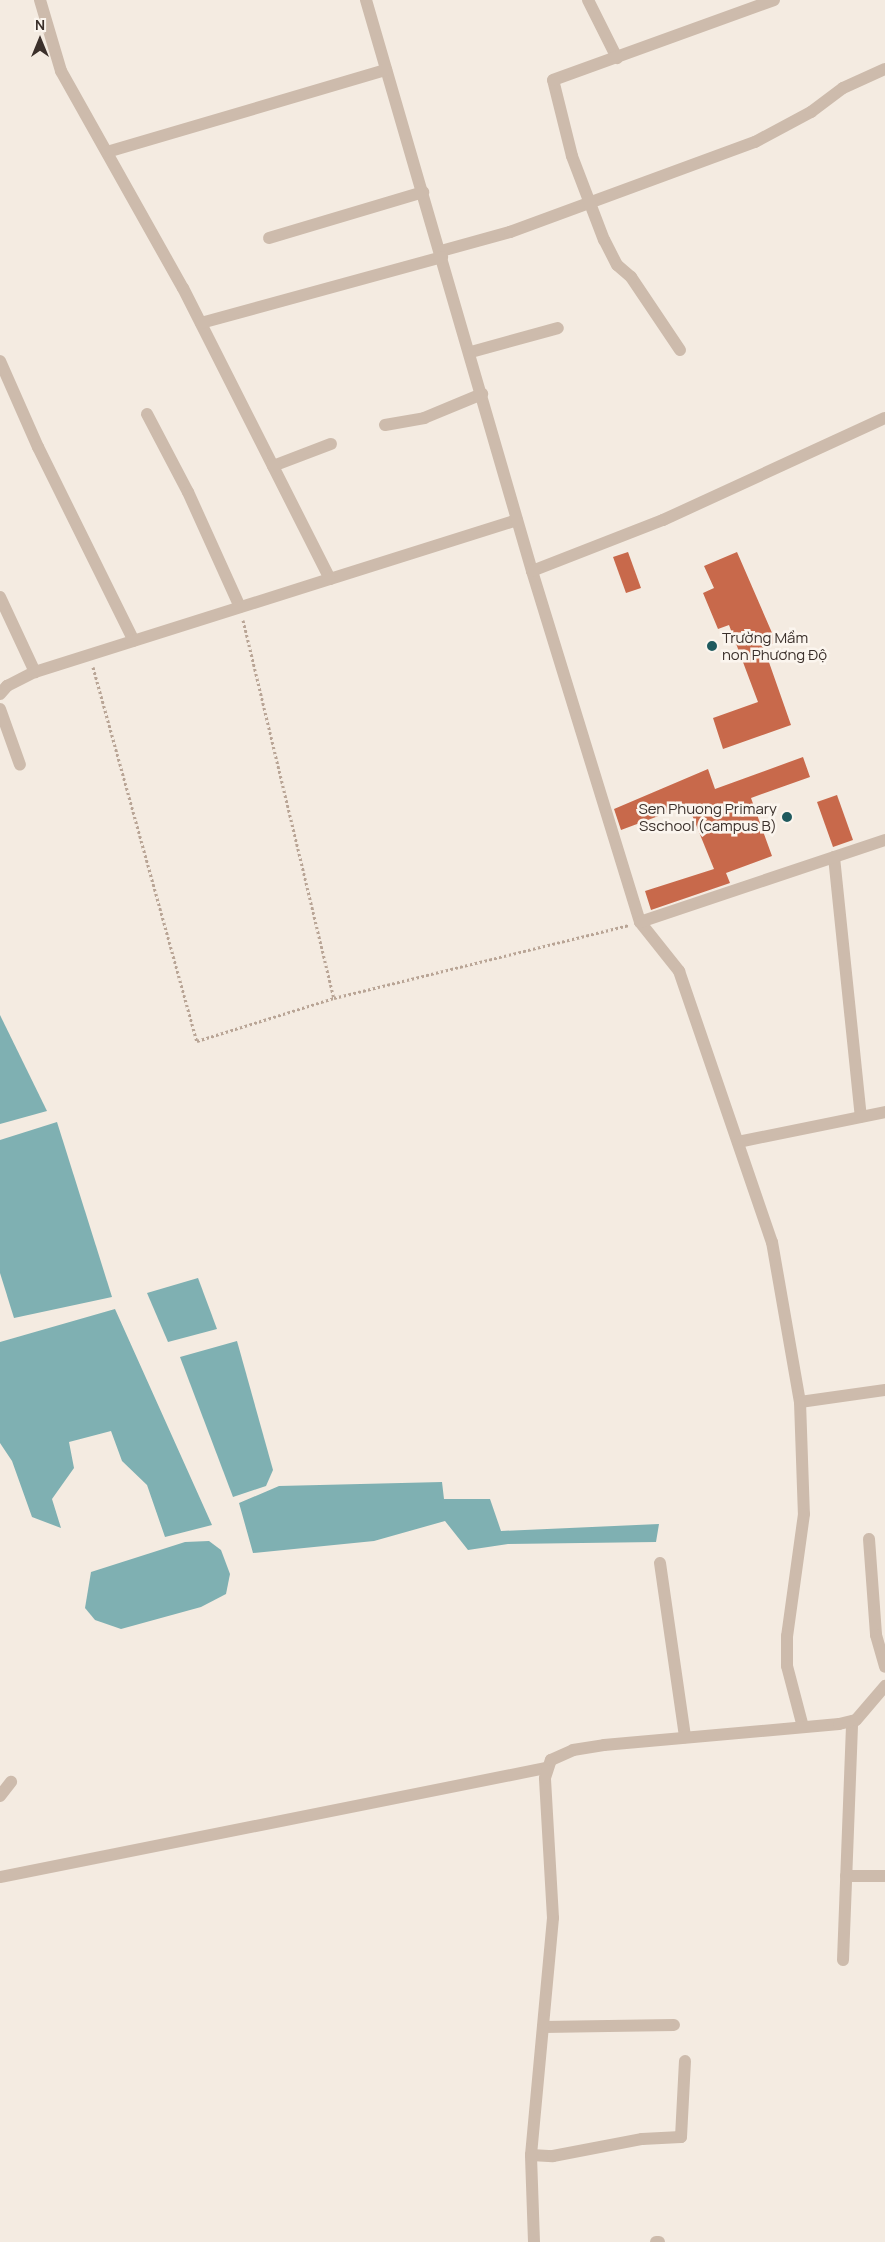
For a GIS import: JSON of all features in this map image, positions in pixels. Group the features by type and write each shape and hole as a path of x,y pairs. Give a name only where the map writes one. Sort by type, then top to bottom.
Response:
{"street":[{"path":"40,0 61,71 201,323 330,579"},
{"path":"366,0 471,352 532,571 640,922 679,972 772,1242 800,1402 804,1514 787,1636 787,1666 803,1727"},
{"path":"588,0 617,58"},
{"path":"680,350 631,277 617,265 590,204 572,156 554,80 774,0"},
{"path":"201,323 442,254 590,204 755,142 811,112 843,88 885,69"},
{"path":"107,152 386,70"},
{"path":"269,238 423,192"},
{"path":"471,352 558,328"},
{"path":"0,361 38,447 134,641"},
{"path":"385,425 424,418 482,394"},
{"path":"147,414 188,492 240,607"},
{"path":"532,571 663,520 885,418"},
{"path":"273,466 331,444"},
{"path":"0,694 7,686 35,672 517,520"},
{"path":"0,597 35,672"},
{"path":"0,708 20,765"},
{"path":"640,922 885,840"},
{"path":"834,857 861,1117"},
{"path":"738,1142 885,1112"},
{"path":"800,1402 885,1390"},
{"path":"869,1539 876,1635 885,1667"},
{"path":"660,1563 685,1737"},
{"path":"534,2242 531,2155 553,1918 546,1768 551,1760 573,1750 852,1721 865,1712 885,1686"},
{"path":"843,1960 852,1721"},
{"path":"0,1877 546,1768"},
{"path":"0,1796 11,1782"},
{"path":"846,1876 885,1876"},
{"path":"543,2028 674,2026"},
{"path":"531,2155 554,2156 642,2139 681,2137 685,2061"}],"path":[{"path":"240,607 334,998"},
{"path":"90,655 198,1041 334,998 640,922"}],"water":[{"path":"0,1015 47,1111 0,1124"},
{"path":"57,1122 112,1297 14,1318 0,1273 0,1140"},
{"path":"198,1278 217,1329 168,1342 147,1293"},
{"path":"115,1309 212,1525 165,1537 147,1485 122,1461 111,1431 69,1442 74,1468 52,1499 61,1528 32,1517 12,1461 0,1443 0,1342"},
{"path":"237,1341 273,1470 266,1486 233,1497 180,1357"},
{"path":"442,1482 444,1499 490,1499 501,1531 659,1524 656,1542 508,1544 468,1550 445,1521 374,1541 253,1553 239,1503 279,1486"},
{"path":"209,1541 221,1550 230,1574 226,1594 201,1607 121,1629 95,1620 85,1608 91,1572 185,1542"}],"building":[{"path":"628,552 641,588 626,593 613,557"},
{"path":"737,552 776,642 764,648 791,725 723,749 713,718 758,702 729,625 718,629 703,593 714,588 704,566"},
{"path":"803,757 810,777 751,798 772,856 726,873 730,883 651,910 645,891 714,869 688,805 621,830 614,809 708,769 715,789"},
{"path":"837,795 853,840 833,847 817,802"}],"place":[{"name":"Trường Mầm non Phương Độ","path":"712,646"},
{"name":"Sen Phuong Primary Sschool (campus B)","path":"787,817"}]}
